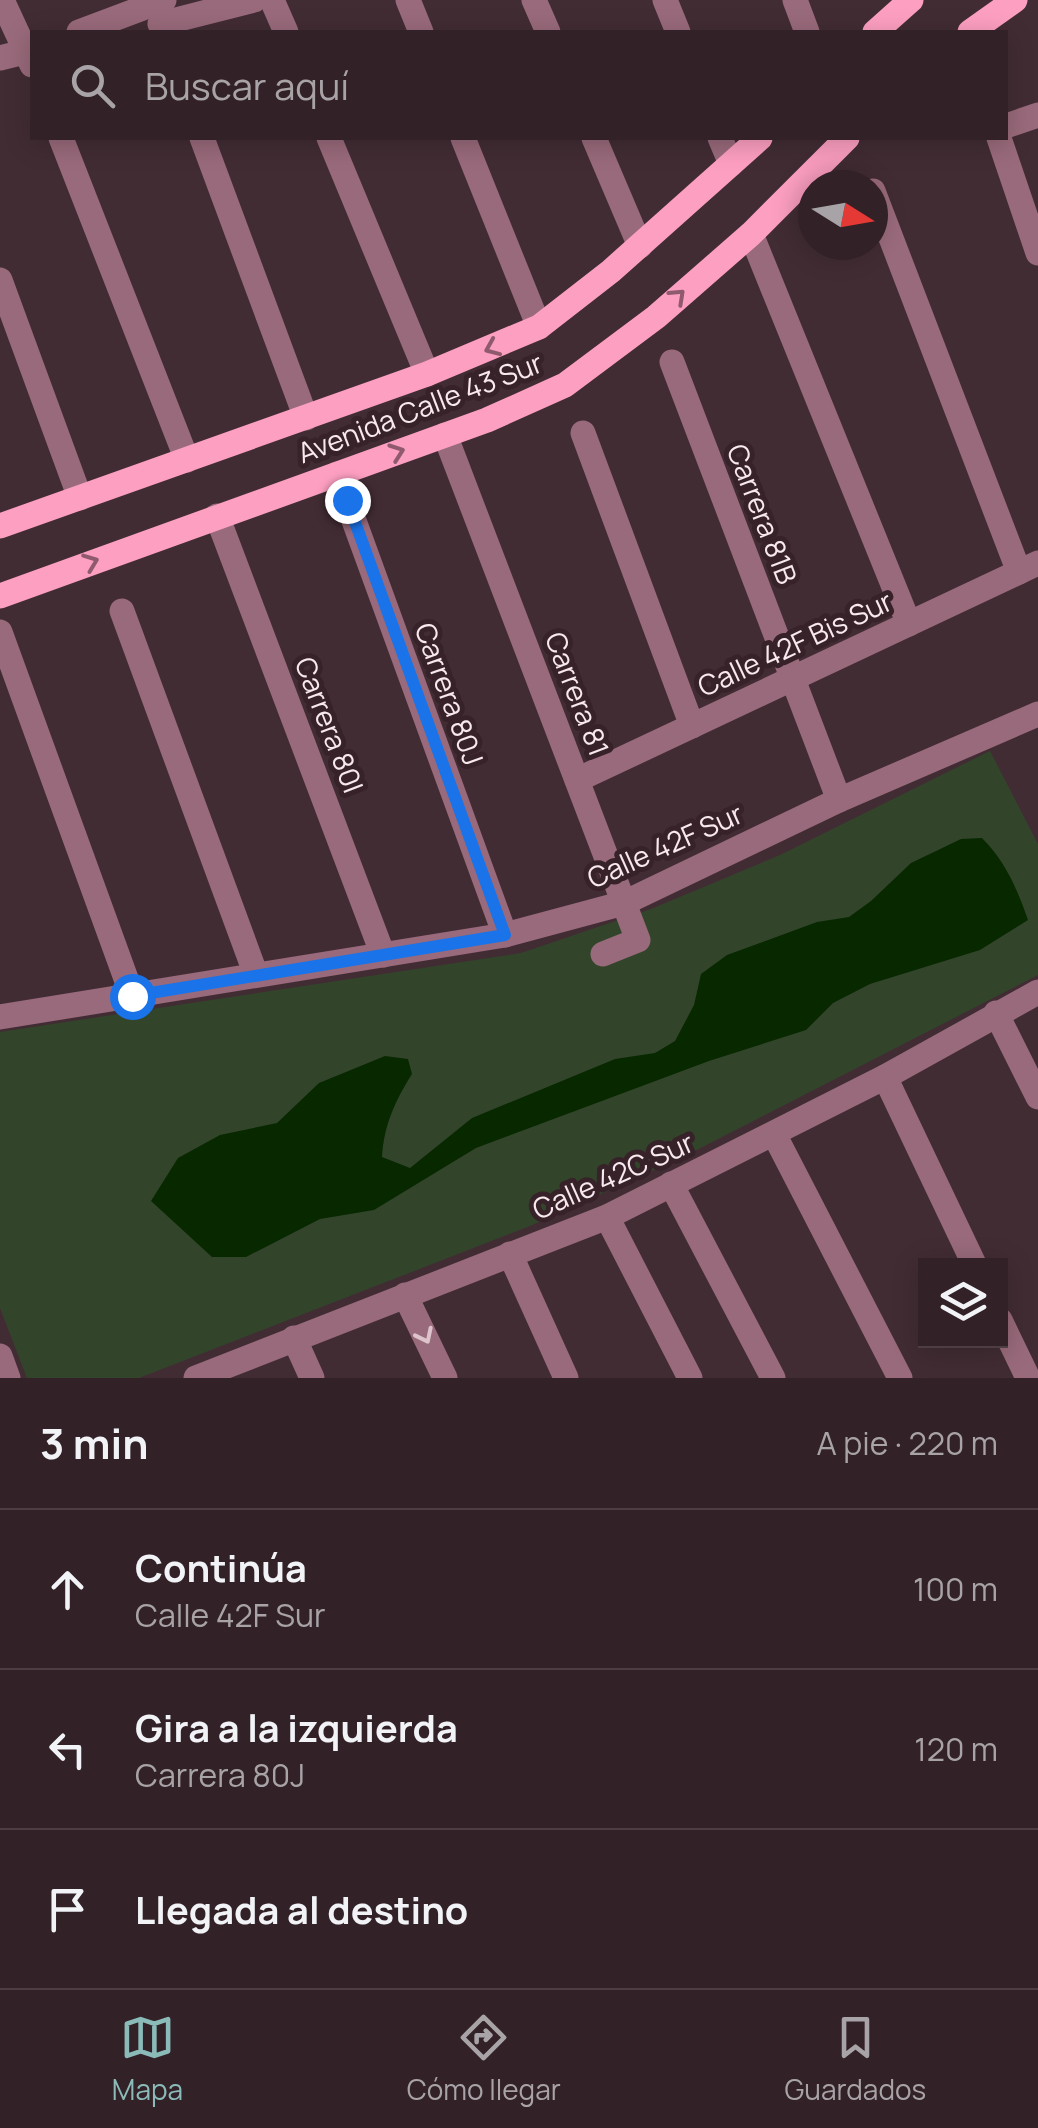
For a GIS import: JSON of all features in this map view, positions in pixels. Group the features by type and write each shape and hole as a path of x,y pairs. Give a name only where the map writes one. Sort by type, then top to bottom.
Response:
{"main road":[{"path":"877,30 911,0"},
{"path":"973,30 1016,0"},
{"name":"Avenida Calle 43 Sur","path":"0,526 427,374 538,326 640,246 758,140"},
{"name":"Avenida Calle 43 Sur","path":"0,596 445,436 565,385 656,318 751,234 845,140"}],"street":[{"path":"2,0 30,53"},
{"path":"89,30 254,0"},
{"path":"272,0 285,30"},
{"path":"408,0 420,30"},
{"path":"534,0 547,30"},
{"path":"665,0 677,30"},
{"path":"795,0 806,30"},
{"path":"0,58 30,55"},
{"path":"1008,125 1038,116"},
{"path":"62,140 187,460"},
{"path":"203,140 306,418"},
{"path":"330,140 427,374"},
{"path":"464,140 538,326"},
{"path":"595,140 640,246"},
{"path":"721,140 731,164"},
{"path":"1000,140 1033,221 1038,253"},
{"path":"888,227 1028,567"},
{"path":"751,234 908,624"},
{"path":"0,280 80,498"},
{"name":"Carrera 81B","path":"672,362 839,800"},
{"path":"583,433 692,726"},
{"name":"Carrera 81","path":"445,436 638,940 603,954"},
{"name":"Carrera 80J","path":"337,474 505,935"},
{"name":"Carrera 80I","path":"217,516 384,955"},
{"name":"Calle 42F Bis Sur","path":"578,780 1028,567"},
{"path":"122,611 256,975"},
{"path":"0,632 132,996"},
{"name":"Calle 42F Sur","path":"3,1009 132,996 505,935 624,903 839,800 1038,714"},
{"name":"Calle 42C Sur","path":"196,1378 606,1217 885,1077 1038,992"},
{"path":"996,1013 1038,1097"},
{"path":"885,1077 970,1258"},
{"path":"774,1134 900,1378"},
{"path":"671,1184 773,1378"},
{"path":"606,1217 690,1378"},
{"path":"510,1254 566,1378"},
{"path":"405,1295 445,1378"},
{"path":"1008,1337 1028,1378"},
{"path":"294,1338 312,1378"},
{"path":"0,1356 8,1378"}],"shaded area":[{"path":"990,751 1038,844 1038,975 683,1157 530,1226 139,1378 27,1378 0,1308 0,1032 521,953 651,909 780,855"},
{"path":"982,838 1010,876 1028,920 980,950 870,984 833,1003 806,1030 709,1061 476,1148 374,1210 320,1219 246,1257 212,1257 151,1201 178,1158 220,1135 277,1123 319,1083 385,1056 408,1059 412,1074 391,1114 382,1157 410,1168 472,1118 615,1059 655,1053 675,1041 694,1005 701,974 727,955 817,922 849,917 911,863 961,839"}],"route":[{"path":"132,996 505,935 347,500"}]}
